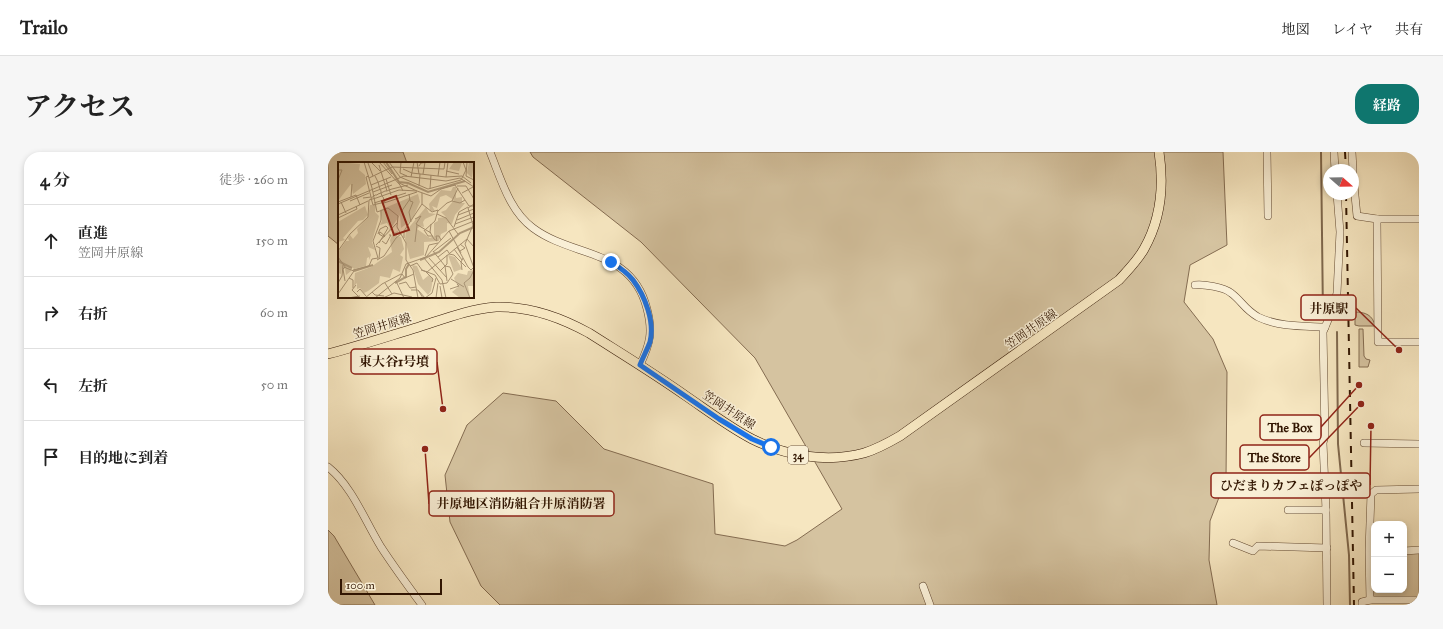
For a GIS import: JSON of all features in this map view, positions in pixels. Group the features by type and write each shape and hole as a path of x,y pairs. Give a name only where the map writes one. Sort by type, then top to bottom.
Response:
{"main road":[{"name":"笠岡井原線","path":"328,354 366,344 476,309 497,307 539,313 575,325 640,365 719,419 752,439 771,447 807,457 846,457 864,453 900,436 1119,280 1144,249 1156,221 1160,206 1162,188 1159,152"}],"street":[{"path":"490,152 510,200 521,217 533,228 557,241 611,262 623,270 633,280 646,304 651,328 650,340 640,365"},
{"path":"1267,152 1268,216"},
{"path":"1334,152 1335,164"},
{"path":"1352,152 1353,164"},
{"path":"1328,605 1323,443 1324,332 1334,306 1337,293 1340,232 1337,200"},
{"path":"1355,200 1356,214 1359,217 1377,220 1419,219"},
{"path":"1377,220 1378,342 1419,342"},
{"path":"1195,285 1202,284 1229,291 1246,309 1270,321 1285,325 1325,327"},
{"path":"1364,444 1419,444"},
{"path":"328,467 344,483 381,547 422,605"},
{"path":"1278,480 1325,479"},
{"path":"1371,521 1371,494 1376,490 1419,489"},
{"path":"1288,510 1326,510"},
{"path":"1233,543 1253,551 1258,546 1327,548"},
{"path":"1407,550 1419,550"},
{"path":"1370,600 1371,551"},
{"path":"923,586 930,605"},
{"path":"1362,605 1362,602 1370,600 1419,600"}],"shaded area":[{"path":"328,152 403,152 407,162 338,162 338,244 328,236"},
{"path":"530,152 1223,152 1227,245 1190,265 1184,302 1213,339 1227,372 1226,479 1210,521 1209,560 1217,605 500,605 481,586 450,522 445,475 467,425 503,393 556,401 604,449 713,484 715,534 785,546 797,540 842,509 755,358 641,242 533,157"},
{"path":"1355,312 1368,315 1374,322 1375,326 1355,325"},
{"path":"1359,329 1363,329 1364,356 1366,359 1370,360 1368,367 1359,367"},
{"path":"328,530 334,536 375,605 328,605"},
{"path":"1407,553 1419,553 1419,598 1372,599 1372,593 1407,593"}],"waterway":[{"path":"1321,152 1323,316"},
{"path":"1337,332 1338,444 1349,555 1350,605"}],"railway":[{"path":"1345,152 1346,164"},
{"path":"1346,200 1354,605"}],"place":[{"name":"井原駅","path":"1399,350"},
{"name":"The Box","path":"1359,385"},
{"name":"The Store","path":"1361,404"},
{"name":"東大谷1号墳","path":"443,409"},
{"name":"ひだまりカフェぽっぽや","path":"1371,426"},
{"name":"井原地区消防組合井原消防署","path":"425,449"}],"route":[{"path":"611,262 623,270 633,280 646,304 651,328 650,340 640,365 741,433 771,447"}]}
